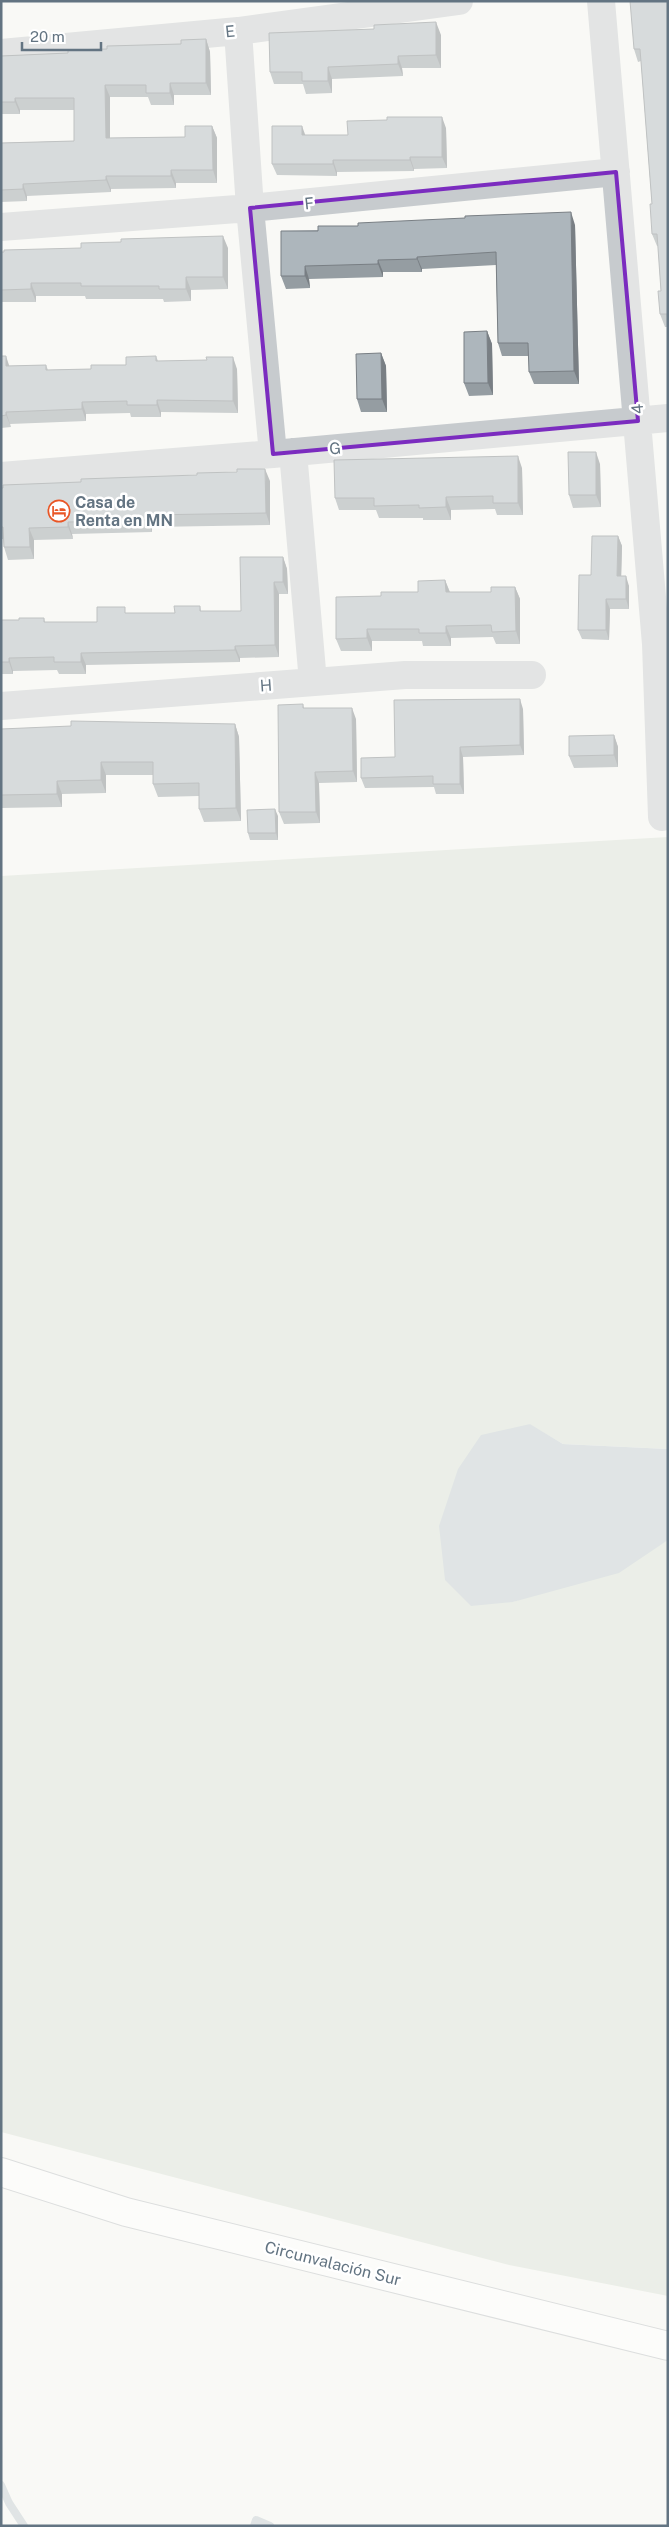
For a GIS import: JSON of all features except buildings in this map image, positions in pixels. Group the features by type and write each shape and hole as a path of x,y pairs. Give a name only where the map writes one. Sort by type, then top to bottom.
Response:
{"main road":[{"name":"Circunvalación Sur","path":"1,2172 126,2212 668,2346"}],"street":[{"name":"E","path":"1,53 238,31 458,1"},
{"name":"4","path":"601,1 638,421 662,644 662,817"},
{"path":"238,31 250,208 313,682"},
{"name":"F","path":"1,227 250,208 616,172"},
{"name":"G","path":"1,476 283,453 668,418"},
{"name":"H","path":"1,706 405,675 532,675"}],"highlighted area":[{"path":"616,172 638,421 273,454 250,208"}],"shaded area":[{"path":"668,837 668,1449 563,1444 529,1424 513,1602 654,1548 668,1540 668,2296 509,2265 1,2132 1,876"},
{"path":"530,1424 563,1444 668,1449 668,1540 619,1573 513,1602 471,1606 445,1580 439,1526 458,1469 481,1435"}],"waterway":[{"path":"1,2485 9,2503 24,2526"},
{"path":"254,2526 256,2520 270,2526"}],"place":[{"name":"Casa de Renta en MN","path":"59,511"}]}
